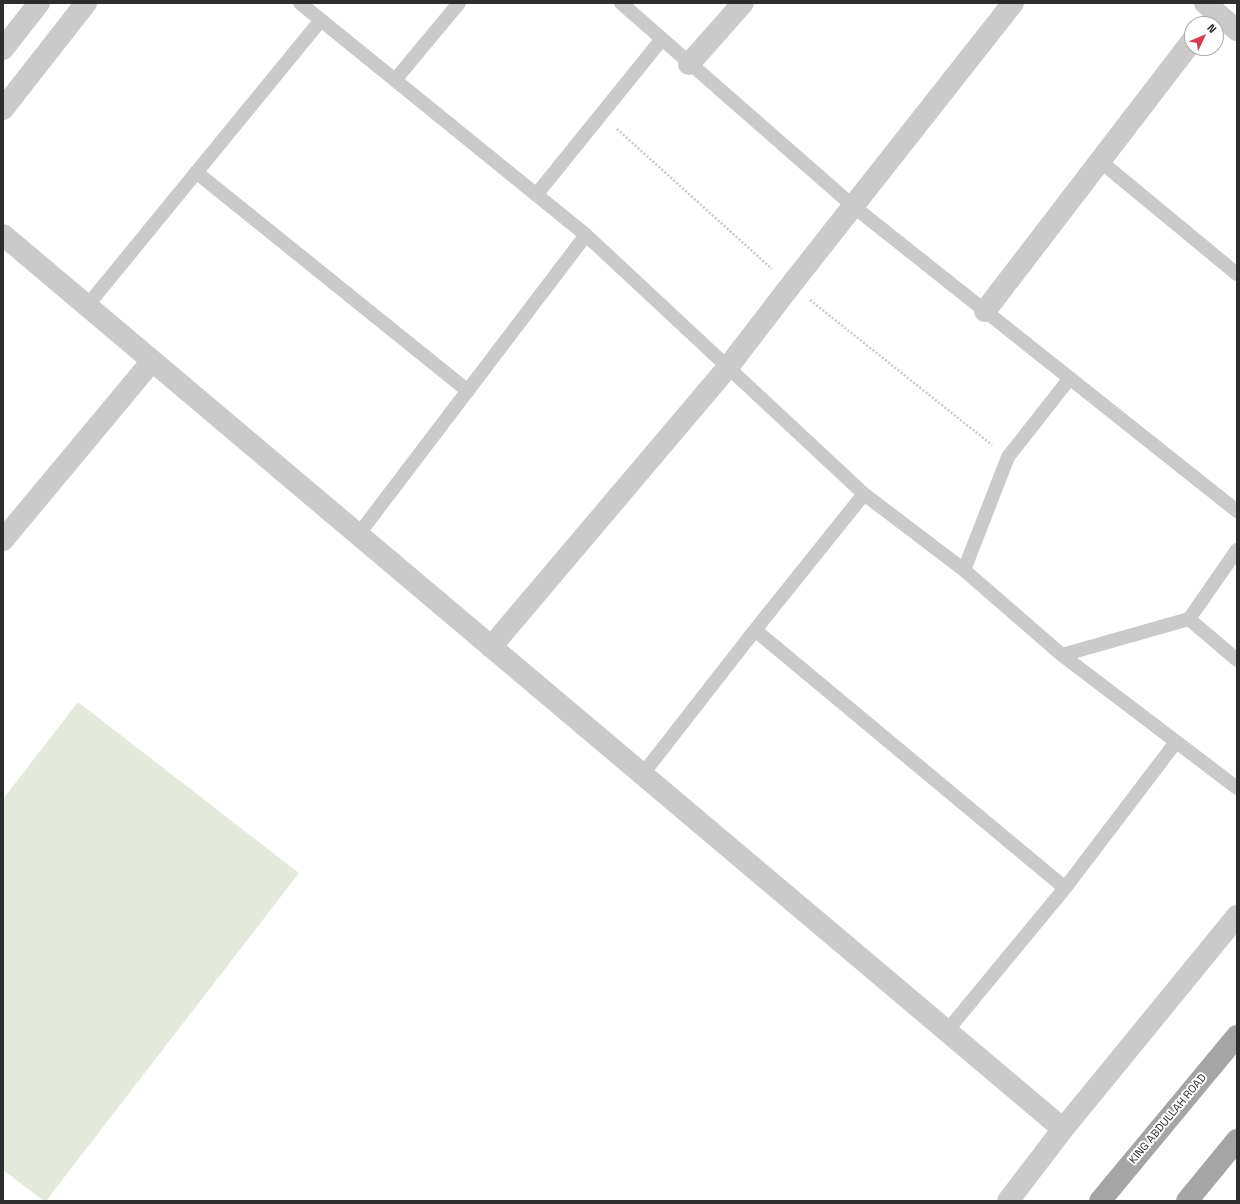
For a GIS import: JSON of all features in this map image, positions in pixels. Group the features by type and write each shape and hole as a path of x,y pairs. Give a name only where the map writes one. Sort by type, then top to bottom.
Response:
{"main road":[{"name":"KING ABDULLAH ROAD","path":"1100,1201 1237,1036"},
{"path":"1187,1201 1237,1140"}],"street":[{"path":"3,49 39,3"},
{"path":"3,109 86,3"},
{"path":"689,64 743,3"},
{"path":"492,647 728,367 1013,3"},
{"path":"1212,10 1237,30"},
{"path":"985,311 1184,51"},
{"path":"3,235 1063,1130"},
{"path":"3,540 152,360"},
{"path":"1008,1201 1063,1130 1237,916"}],"lane":[{"path":"300,3 586,235 864,494 964,570 1062,655 1237,788"},
{"path":"621,3 853,206 1237,511"},
{"path":"395,80 457,4"},
{"path":"87,306 321,20"},
{"path":"536,195 662,39"},
{"path":"1100,161 1237,274"},
{"path":"196,172 468,391"},
{"path":"358,535 586,235"},
{"path":"964,570 1008,457 1070,378"},
{"path":"642,775 755,630 864,494"},
{"path":"1062,655 1189,619 1237,550"},
{"path":"1189,619 1237,660"},
{"path":"755,630 1065,888"},
{"path":"946,1032 1065,888 1176,742"}],"green space":[{"path":"78,702 299,873 46,1201 44,1201 3,1170 3,799"}]}
